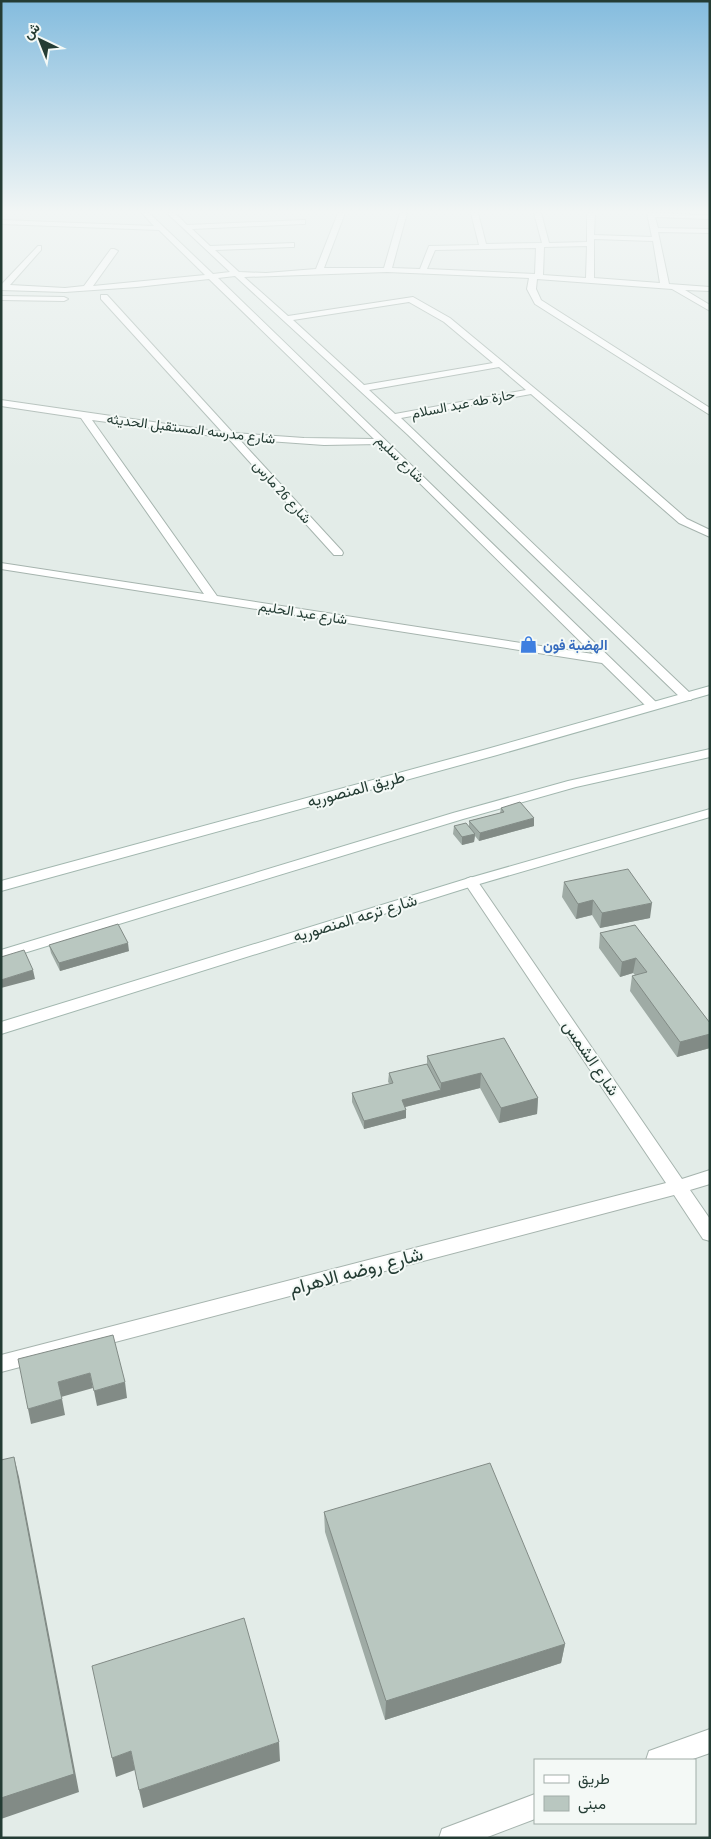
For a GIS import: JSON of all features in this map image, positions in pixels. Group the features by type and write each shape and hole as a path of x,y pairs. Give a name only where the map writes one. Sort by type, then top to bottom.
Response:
{"street":[{"path":"18,299 63,299"},
{"name":"شارع 26 مارس","path":"97,299 230,435 338,553"},
{"name":"شارع سليم","path":"233,299 653,706"},
{"name":"شارع سليم","path":"263,299 393,417 687,697"},
{"path":"286,319 410,299 447,320 533,391 683,521 710,534"},
{"path":"536,299 538,302 710,412"},
{"path":"692,299 710,309"},
{"path":"362,388 500,364"},
{"name":"حارة طه عبد السلام","path":"393,417 533,391"},
{"name":"شارع مدرسه المستقبل الحديثه","path":"1,403 230,435 317,443 346,444 382,441"},
{"path":"84,415 213,599"},
{"name":"شارع عبد الحليم","path":"1,566 606,660"},
{"name":"طريق المنصوريه","path":"1,886 710,690"},
{"path":"1,955 458,816 573,784 710,752"},
{"name":"شارع ترعه المنصوريه","path":"1,1028 472,882 710,813"},
{"name":"شارع الشمس","path":"472,882 710,1234"},
{"name":"شارع روضه الاهرام","path":"1,1364 679,1187 710,1177"},
{"path":"661,1759 710,1741"},
{"path":"451,1838 534,1806"}],"building":[{"path":"520,802 534,818 480,833 469,821 504,812 501,808"},
{"path":"466,823 475,834 462,837 454,826"},
{"path":"628,869 652,903 602,913 593,900 578,904 564,882"},
{"path":"118,924 128,943 59,963 49,945"},
{"path":"635,925 710,1023 710,1034 680,1042 632,976 647,972 636,958 622,962 600,933"},
{"path":"24,950 33,970 1,980 1,957"},
{"path":"504,1038 538,1098 501,1108 481,1073 441,1083 427,1056"},
{"path":"427,1064 441,1090 402,1100 406,1110 364,1121 352,1093 393,1083 389,1073"},
{"path":"113,1335 125,1382 94,1391 90,1373 58,1382 62,1399 28,1409 18,1359"},
{"path":"14,1457 74,1774 1,1798 1,1460"},
{"path":"490,1463 565,1644 386,1701 324,1512"},
{"path":"244,1618 279,1742 139,1790 131,1751 112,1758 92,1666"}],"place":[{"name":"الهضبة فون","path":"529,645"}]}
